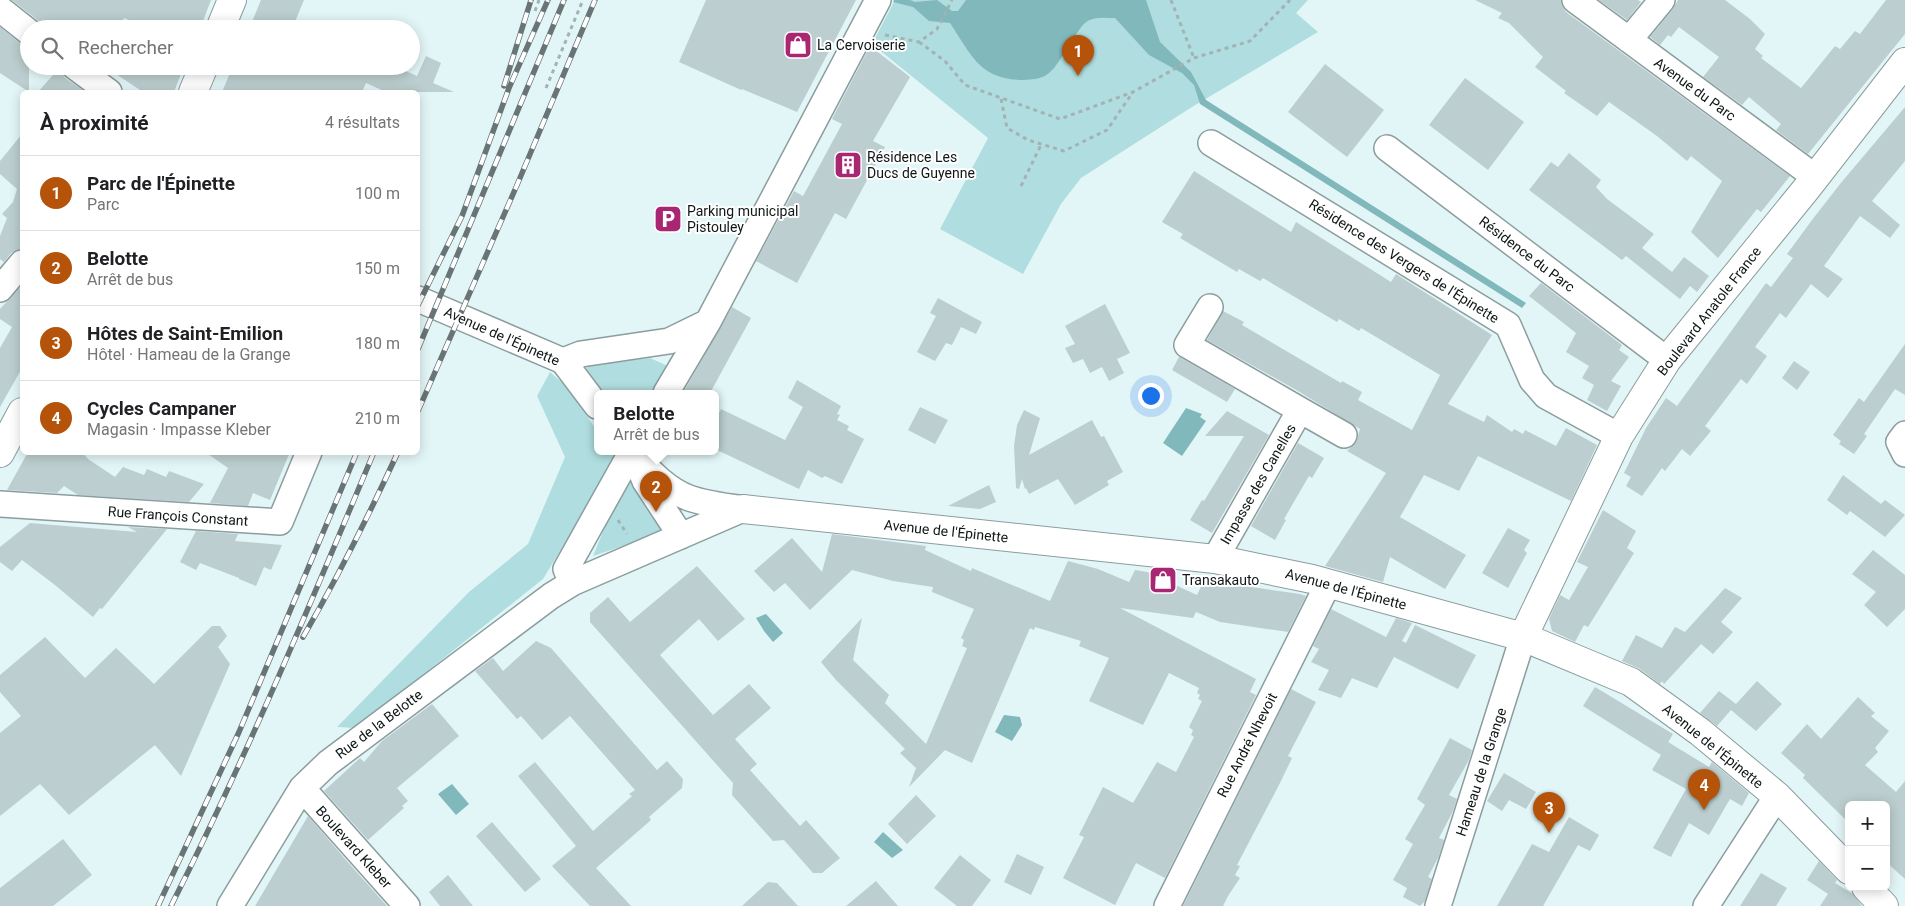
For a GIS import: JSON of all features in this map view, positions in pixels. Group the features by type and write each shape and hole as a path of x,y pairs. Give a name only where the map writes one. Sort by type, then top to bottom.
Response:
{"street":[{"path":"224,20 232,0"},
{"path":"668,390 708,322 878,0"},
{"name":"Avenue du Parc","path":"1575,0 1816,177"},
{"path":"1629,40 1662,0"},
{"path":"0,9 20,25"},
{"name":"Boulevard Anatole France","path":"1523,637 1619,436 1667,360 1816,177 1905,62"},
{"path":"86,75 106,90"},
{"path":"194,90 200,75"},
{"name":"Résidence des Vergers de l'Épinette","path":"1210,143 1508,325 1532,380 1546,396 1619,436"},
{"name":"Résidence du Parc","path":"1387,148 1667,360"},
{"path":"0,289 20,265"},
{"name":"Avenue de l'Épinette","path":"420,300 563,361 594,402"},
{"name":"Impasse des Canelles","path":"1210,307 1188,345 1344,435"},
{"path":"563,361 581,354 669,341 708,322"},
{"name":"Impasse des Canelles","path":"1215,559 1300,410"},
{"path":"0,453 20,416"},
{"path":"1905,434 1899,442 1905,454"},
{"name":"Rue François Constant","path":"0,504 280,522 309,455"},
{"path":"561,590 566,569 630,455"},
{"path":"634,455 645,481 681,536"},
{"name":"Avenue de l'Épinette","path":"635,455 652,474 688,498 743,509 1215,559 1312,579 1523,637 1631,682 1700,732 1777,796 1845,866"},
{"name":"Rue de la Belotte","path":"230,906 302,788 328,763 561,590 638,554 743,509"},
{"name":"Rue André Nhevoit","path":"1166,906 1328,584"},
{"name":"Hameau de la Grange","path":"1438,906 1523,637"},
{"name":"Boulevard Kleber","path":"302,788 407,906"},
{"path":"1706,906 1777,796"},
{"path":"1870,891 1884,906"}],"path":[{"path":"534,11 539,0"},
{"path":"546,88 583,0"},
{"path":"1171,0 1194,58"},
{"path":"862,30 919,42 945,61 966,85 1060,119 1133,92 1194,58 1250,41 1290,0"},
{"path":"919,42 937,29 951,2"},
{"path":"1001,99 1007,128 1028,140 1064,151 1107,130 1133,92"},
{"path":"1021,186 1041,145"},
{"path":"605,498 638,554"}],"shaded area":[{"path":"894,0 910,0 915,2 937,0 952,11 958,11 966,0 1146,0 1160,42 1191,72 1206,100 1526,303 1522,308 1200,104 1194,85 1182,73 1149,55 1115,18 1095,18 1085,23 1057,64 1046,75 1030,80 1009,79 987,71 979,64 971,56 950,23 929,21 913,7 893,2"},
{"path":"895,0 1308,0 1296,13 1318,32 1192,107 1081,178 1061,204 1023,274 940,229 988,138 872,44"},
{"path":"650,358 668,366 656,390 597,390 586,376 587,365"},
{"path":"550,372 567,387 594,427 594,455 614,455 616,459 543,579 356,728 337,727 469,592 528,544 565,457 537,396"},
{"path":"1186,408 1202,414 1200,417 1206,421 1182,456 1163,443"},
{"path":"628,471 671,530 593,556"},
{"path":"766,614 783,633 773,642 756,618"},
{"path":"1004,715 1020,717 1022,725 1012,741 995,732"},
{"path":"452,784 469,804 456,815 438,794"},
{"path":"883,832 903,850 892,858 874,842"}],"building":[{"path":"12,0 211,0 203,20 129,20 124,18 123,20 38,20"},
{"path":"261,0 304,0 296,20 253,20"},
{"path":"706,0 856,0 797,112 741,90 679,62"},
{"path":"1475,0 1561,0 1566,12 1790,176 1761,212 1757,209 1718,258 1691,232 1722,181 1691,156 1687,161 1657,136 1609,102 1597,116 1564,93 1566,91 1535,67 1543,57 1509,23 1498,18 1502,13"},
{"path":"1599,0 1638,0 1641,2 1627,20"},
{"path":"1678,0 1725,0 1750,19 1765,34 1755,49 1763,56 1761,58 1801,88 1835,46 1840,49 1855,31 1860,34 1886,0 1905,0 1905,34 1808,154 1776,130 1781,124 1749,97 1742,105 1703,77 1719,57 1679,27 1671,37 1668,35 1660,45 1650,37"},
{"path":"0,27 20,43 20,75 29,75 29,90 26,90 0,73"},
{"name":"Résidence Les Ducs de Guyenne","path":"870,46 910,77 873,141 885,147 846,219 835,213 797,283 756,261 794,191 803,196 842,124 832,119"},
{"path":"426,56 441,63 433,83 454,92 382,90 366,83 363,90 223,90 229,75 417,76 420,75 420,69"},
{"path":"1325,64 1384,110 1347,157 1288,112"},
{"path":"53,75 63,75 83,90 40,90"},
{"path":"118,75 181,75 175,90 140,90"},
{"path":"1465,78 1524,122 1488,170 1429,125"},
{"path":"1905,107 1905,161 1872,201 1900,225 1890,238 1860,216 1824,266 1843,279 1828,298 1811,284 1786,318 1780,313 1755,347 1767,356 1747,384 1741,379 1705,426 1711,431 1690,456 1682,449 1665,471 1662,468 1642,496 1626,486 1631,477 1624,473 1646,428 1666,398 1677,406 1766,283 1771,287 1793,258 1787,254 1812,220"},
{"path":"20,136 20,249 11,253 4,262 0,259 0,236 7,218 2,214 13,202 17,189 0,174 0,161"},
{"path":"1569,153 1601,180 1596,187 1607,199 1654,234 1642,248 1672,272 1684,257 1709,276 1697,292 1690,286 1680,299 1626,256 1622,260 1529,190 1551,162 1558,167"},
{"path":"1194,171 1291,232 1296,222 1391,282 1396,274 1492,335 1448,404 1484,422 1487,415 1512,432 1514,429 1523,434 1525,430 1556,446 1566,428 1597,445 1571,501 1478,456 1459,491 1424,475 1400,517 1466,555 1445,589 1390,557 1383,582 1325,566 1386,473 1347,451 1356,442 1360,429 1298,391 1207,340 1223,311 1244,322 1242,325 1341,383 1342,381 1362,392 1358,400 1412,430 1440,375 1361,328 1359,331 1339,319 1337,322 1263,278 1260,281 1239,269 1237,272 1180,238 1183,234 1162,222"},
{"path":"1541,283 1622,345 1619,350 1629,357 1611,381 1621,386 1607,411 1587,400 1594,385 1582,378 1589,366 1566,352 1576,333 1529,296"},
{"path":"20,287 20,372 0,407 0,348 12,327 0,319 0,309"},
{"path":"938,298 982,322 976,334 961,327 952,345 946,343 935,361 917,352 936,316 930,313"},
{"path":"1105,304 1130,353 1117,359 1124,373 1109,381 1102,367 1090,373 1083,359 1073,363 1065,348 1075,344 1065,326"},
{"path":"732,307 751,318 712,390 685,390"},
{"path":"1905,344 1905,395 1895,389 1864,434 1867,436 1854,454 1839,444 1841,441 1833,435 1859,398 1864,402"},
{"path":"1179,357 1235,389 1227,402 1172,370"},
{"path":"1794,361 1810,372 1797,390 1782,378"},
{"path":"797,380 841,406 837,414 840,415 837,420 849,426 847,430 864,439 842,484 825,476 822,478 808,470 799,489 719,451 719,413 721,409 785,440 803,407 788,398"},
{"path":"920,407 948,420 935,444 908,430"},
{"path":"1024,410 1040,418 1029,455 1092,420 1101,437 1104,436 1123,472 1107,481 1109,485 1075,505 1058,479 1029,494 1025,489 1022,479 1019,489 1016,488 1014,446 1017,425"},
{"path":"1227,411 1269,435 1212,533 1190,520 1202,500 1204,501 1244,436 1205,436"},
{"path":"1298,443 1324,458 1312,478 1309,476 1284,519 1286,520 1275,540 1251,526"},
{"path":"26,455 85,455 115,477 123,467 144,475 147,469 166,477 169,471 204,484 189,502 78,495 64,486 57,493 7,490"},
{"path":"209,455 289,455 270,500 253,493 248,506 210,503 228,468"},
{"path":"1843,475 1881,504 1885,500 1905,515 1885,537 1850,511 1847,515 1827,500"},
{"path":"989,485 996,502 980,509 948,506"},
{"path":"1603,510 1636,531 1627,548 1634,553 1588,627 1584,625 1575,642 1552,631 1549,619 1560,595 1569,600 1588,567 1577,562"},
{"path":"30,523 137,532 128,527 167,529 102,609 100,608 93,617 22,560 12,571 0,562 0,547"},
{"path":"1508,528 1530,540 1524,550 1527,553 1508,588 1482,573"},
{"path":"196,531 238,534 235,541 282,545 271,570 264,567 256,586 200,563 196,570 180,562"},
{"path":"832,534 926,546 925,550 971,571 972,568 1050,601 1068,561 1098,569 1129,582 1135,570 1147,572 1197,595 1204,580 1306,596 1288,632 1220,622 1196,612 1193,618 1120,608 1256,679 1250,692 1256,695 1165,878 1136,863 1115,905 1063,878 1084,837 1079,835 1103,787 1133,803 1157,762 1176,772 1194,737 1191,735 1193,730 1189,727 1202,701 1198,699 1200,695 1197,693 1199,688 1169,673 1143,725 1089,701 1109,658 1079,646 1081,641 1035,627 1034,630 1030,628 972,763 945,750 909,787 916,768 900,753 905,749 836,680 821,662 862,618 853,660 889,695 885,703 926,744 967,648 962,646 964,640 961,638 974,609 932,592 933,587 893,581 852,570 810,610 785,583 774,592 754,571 792,538 822,572"},
{"path":"1873,550 1905,575 1905,609 1887,627 1864,605 1876,592 1852,574"},
{"path":"697,566 745,619 718,641 699,619 660,655 713,715 749,684 771,708 735,739 757,764 750,770 800,826 806,820 840,858 822,873 813,873 784,840 773,841 732,795 733,783 590,622 590,613 608,597 630,622"},
{"path":"1725,588 1742,598 1721,622 1733,632 1713,654 1701,644 1664,684 1662,681 1660,684 1640,669 1622,661 1636,635 1662,648 1675,627 1685,632"},
{"path":"1331,609 1386,637 1396,618 1412,623 1402,641 1406,643 1415,625 1476,655 1458,689 1394,657 1377,688 1352,678 1341,698 1318,690 1329,670 1311,662 1319,649 1313,646"},
{"path":"212,626 220,626 227,636 218,647 230,664 181,776 155,745 69,815 40,784 0,816 0,733 21,716 0,692 0,675 45,637 85,678 116,648 154,684"},
{"path":"536,641 551,648 657,770 667,761 683,779 682,788 649,817 651,820 596,868 631,906 590,906 552,866 576,846 518,776 535,762 593,831 632,796 629,794 635,790 570,716 542,740 521,716 517,719 475,671 493,658 503,671"},
{"path":"1757,681 1782,704 1756,731 1731,710 1717,726 1700,713 1719,691 1736,704"},
{"path":"1595,687 1673,734 1668,742 1709,767 1712,762 1749,793 1742,806 1730,799 1709,835 1689,823 1671,857 1653,848 1686,789 1652,770 1661,755 1583,706"},
{"path":"1291,689 1316,702 1288,756 1292,758 1279,785 1237,865 1240,866 1235,875 1240,878 1223,906 1183,906"},
{"path":"1858,697 1875,713 1871,716 1889,731 1875,748 1878,752 1865,765 1896,792 1905,781 1905,879 1890,866 1890,801 1845,801 1845,819 1803,778 1805,775 1781,753 1807,724 1821,739"},
{"path":"432,704 459,736 397,788 408,801 402,806 404,808 368,840 324,791 360,758 364,762 382,741"},
{"path":"1450,738 1472,750 1469,760 1449,795 1457,799 1439,838 1444,840 1439,856 1428,877 1432,879 1425,901 1420,906 1403,897 1407,888 1393,880 1413,844 1405,839 1425,805 1417,799"},
{"path":"1504,773 1536,792 1526,809 1509,800 1502,811 1487,801"},
{"path":"916,795 936,816 907,844 888,824"},
{"path":"308,816 346,860 387,906 255,906"},
{"path":"1569,817 1599,835 1590,851 1578,845 1543,906 1497,906 1532,844 1549,852"},
{"path":"492,822 541,879 525,892 476,836"},
{"path":"63,839 92,875 53,906 0,906 0,888"},
{"path":"1017,854 1044,867 1031,895 1004,882"},
{"path":"960,855 991,880 972,906 957,906 934,888"},
{"path":"1819,861 1837,880 1835,883 1845,891 1853,894 1862,906 1820,906 1828,894 1807,880"},
{"path":"1761,873 1787,888 1776,906 1740,906"},
{"path":"448,875 473,906 440,906 429,892"},
{"path":"876,881 898,906 846,906"},
{"path":"768,882 777,883 798,906 742,906"}],"railway":[{"path":"504,86 531,0"},
{"path":"420,301 462,216 509,88 548,0"},
{"path":"420,344 564,0"},
{"path":"420,406 517,185 595,0"},
{"path":"158,906 239,732 356,455"},
{"path":"171,906 251,738 373,455"},
{"path":"303,637 353,546 397,455"}],"place":[{"name":"La Cervoiserie","path":"798,45"},
{"name":"Parc de l'Épinette","path":"1078,76"},
{"name":"Résidence Les Ducs de Guyenne","path":"848,165"},
{"name":"Parking municipal Pistouley","path":"668,219"},
{"name":"Belotte","path":"656,512"},
{"name":"Transakauto","path":"1163,580"},
{"name":"Cycles Campaner","path":"1704,810"},
{"name":"Hôtes de Saint-Emilion","path":"1549,833"}]}
